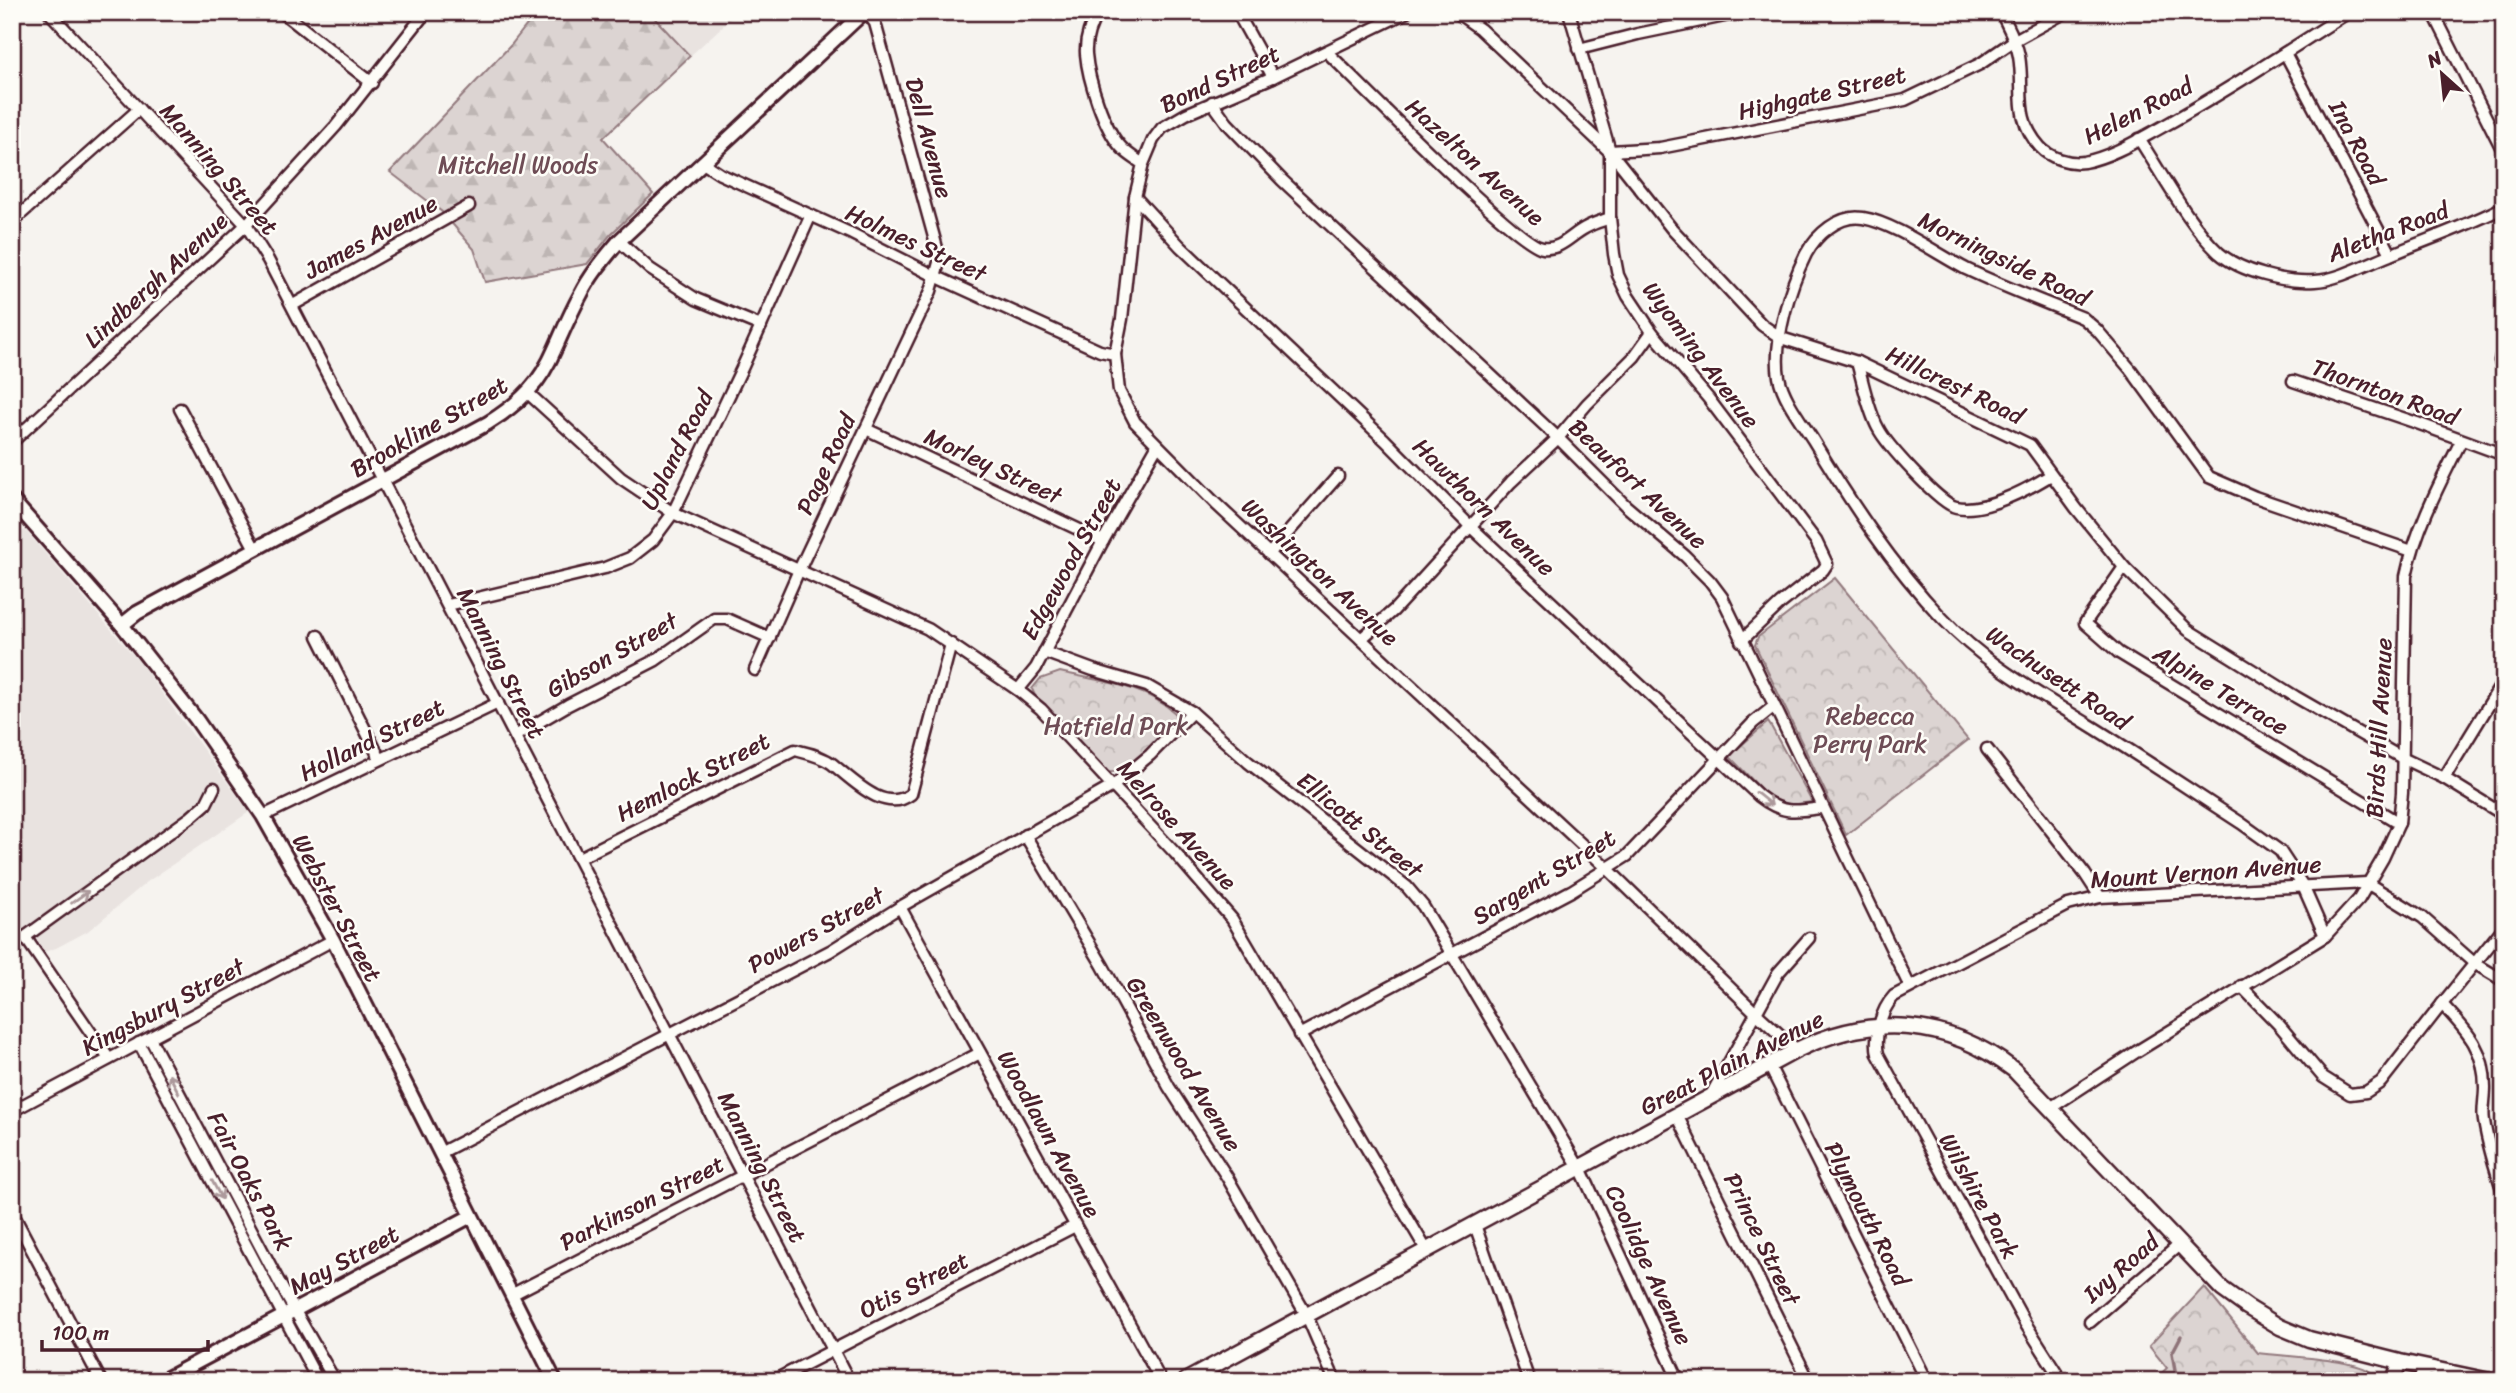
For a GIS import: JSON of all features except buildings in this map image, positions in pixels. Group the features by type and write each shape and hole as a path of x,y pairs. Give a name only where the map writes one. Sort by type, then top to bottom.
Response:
{"main road":[{"name":"Great Plain Avenue","path":"1194,1378 1797,1050 1845,1031 1880,1026 1918,1028 1968,1041 2014,1070 2225,1292 2280,1327 2309,1339 2400,1362 2422,1374 2490,1381"}],"street":[{"name":"Manning Street","path":"49,12 246,225 292,305 849,1381"},
{"path":"282,12 372,83"},
{"name":"Lindbergh Avenue","path":"12,442 246,225 372,83 426,12"},
{"name":"Brookline Street","path":"122,625 137,613 488,423 528,393 551,360 584,288 619,241 866,12"},
{"name":"Dell Avenue","path":"866,12 875,23 940,259 937,277"},
{"path":"1098,12 1089,27 1086,53 1093,89 1120,147 1143,164"},
{"path":"1237,12 1273,77"},
{"name":"Bond Street","path":"1143,164 1153,140 1162,128 1186,114 1273,77 1407,12"},
{"path":"1455,12 1480,29 1609,151"},
{"name":"Hillcrest Road","path":"1569,12 1609,151 1672,229 1762,325 1781,338 1857,362 2030,444 2051,475 2124,567 2188,630 2296,696 2402,758 2444,778 2504,815"},
{"path":"1579,49 1709,16 1744,12"},
{"name":"Helen Road","path":"2001,12 2015,40 2020,58 2020,107 2027,130 2042,150 2061,160 2082,162 2099,158 2190,111 2349,12"},
{"name":"Highgate Street","path":"1609,151 1660,148 1905,100 1980,64 2015,40 2066,12"},
{"path":"2433,12 2504,153"},
{"name":"Hazelton Avenue","path":"1327,52 1526,241 1541,248 1554,248 1585,228 1610,218"},
{"name":"Ina Road","path":"2285,53 2390,254"},
{"name":"Beaufort Avenue","path":"1212,102 1227,123 1282,180 1558,438 1626,506 1710,580 1722,597 1909,987"},
{"path":"12,222 139,109"},
{"name":"Aletha Road","path":"2139,139 2200,232 2221,254 2254,272 2292,280 2317,282 2481,219 2504,207"},
{"name":"Wyoming Avenue","path":"1609,151 1610,218 1618,275 1628,296 1652,332 1707,398 1826,559 1827,564 1823,570 1780,604 1741,641"},
{"name":"Holmes Street","path":"703,163 720,174 852,234 937,277 1100,351 1115,354"},
{"name":"Washington Avenue","path":"1143,164 1135,197 1122,319 1115,354 1119,391 1135,422 1269,554 1607,868 1797,1050"},
{"name":"Hawthorn Avenue","path":"1135,197 1180,246 1366,422 1471,527 1771,806 1794,812 1821,808"},
{"name":"James Avenue","path":"292,305 469,206"},
{"name":"Upland Road","path":"448,605 604,569 630,558 653,540 673,513 810,217"},
{"name":"Morningside Road","path":"1781,338 1787,304 1813,242 1831,226 1851,218 1864,218 1902,233 1966,269 2083,318 2097,330 2131,370 2208,477 2255,497 2412,551"},
{"path":"619,241 650,269 696,299 761,326"},
{"name":"Page Road","path":"755,670 937,277"},
{"path":"1361,639 1394,610 1511,482 1558,438 1587,404 1634,357 1652,332"},
{"name":"Wachusett Road","path":"1781,338 1777,361 1779,380 1795,411 1849,499 1895,565 1942,619 1982,657 2241,823 2280,851 2303,886 2325,936"},
{"path":"2500,361 2504,342"},
{"path":"1857,362 1878,429 1928,488 1952,506 1981,506 2026,489 2051,475"},
{"name":"Thornton Road","path":"2293,381 2504,455"},
{"name":"Melrose Avenue","path":"528,393 621,478 673,513 928,629 1018,690 1041,709 1232,919 1427,1251"},
{"path":"180,409 255,549"},
{"name":"Morley Street","path":"866,429 1103,541"},
{"name":"Birds Hill Avenue","path":"2052,1107 2241,986 2325,936 2359,899 2383,858 2399,823 2406,576 2412,551 2431,502 2461,441"},
{"name":"Edgewood Street","path":"1018,690 1037,668 1103,541 1157,446"},
{"path":"1269,554 1338,477"},
{"name":"Webster Street","path":"12,500 122,625 196,719 263,816 333,940 555,1381"},
{"name":"Alpine Terrace","path":"2124,567 2085,623 2119,653 2399,823"},
{"name":"Gibson Street","path":"515,736 568,705 656,660 714,619 727,619 770,638"},
{"path":"317,636 380,759"},
{"name":"Hemlock Street","path":"579,858 795,750 828,762 861,789 888,800 903,800 911,794 951,644"},
{"name":"Ellicott Street","path":"1044,652 1147,686 1192,712 1248,762 1407,887 1423,906 1580,1168"},
{"path":"2444,778 2504,680"},
{"name":"Holland Street","path":"263,816 498,703"},
{"name":"Sargent Street","path":"1299,1035 1571,891 1627,856 1719,757 1773,707"},
{"name":"Powers Street","path":"440,1153 830,951 900,907 1113,786 1150,755 1192,712"},
{"path":"1987,749 2085,874 2100,898"},
{"path":"109,1059 25,937 191,817 206,804 214,788"},
{"name":"Greenwood Avenue","path":"1025,835 1103,966 1169,1087 1227,1177 1307,1316 1335,1381"},
{"path":"2367,883 2422,917 2474,963 2504,981"},
{"name":"Mount Vernon Avenue","path":"1880,1026 1888,1003 1909,987 2068,905 2100,898 2367,883"},
{"name":"Woodlawn Avenue","path":"900,907 1161,1381"},
{"path":"2241,986 2280,1026 2323,1077 2350,1094 2366,1092 2381,1082 2504,927"},
{"path":"1709,1098 1757,1014 1763,997 1778,973 1809,937"},
{"name":"Kingsbury Street","path":"12,1111 333,940"},
{"path":"2442,1004 2479,1049 2484,1065 2483,1119 2504,1195"},
{"name":"Wilshire Park","path":"1880,1026 1876,1043 1880,1059 2025,1323 2062,1381"},
{"name":"Fair Oaks Park","path":"150,1038 215,1160 290,1313 318,1381"},
{"name":"Fair Oaks Park","path":"139,1043 204,1166 290,1313 335,1381"},
{"name":"Parkinson Street","path":"511,1295 980,1053"},
{"name":"Plymouth Road","path":"1769,1065 1927,1381"},
{"name":"Prince Street","path":"1677,1115 1809,1381"},
{"path":"204,1166 215,1160"},
{"name":"Coolidge Avenue","path":"1580,1168 1679,1381"},
{"path":"12,1212 101,1381"},
{"name":"May Street","path":"162,1381 471,1216"},
{"path":"1475,1225 1529,1381"},
{"name":"Otis Street","path":"773,1381 1075,1226"},
{"name":"Ivy Road","path":"2090,1322 2179,1245"},
{"path":"2393,1381 2400,1362"}],"shaded area":[{"path":"649,12 738,12 690,56"},
{"path":"25,530 140,663 249,812 147,882 88,931 56,948 30,957 12,939 12,537"}],"green space":[{"name":"Mitchell Woods","path":"537,12 649,12 690,56 603,138 653,194 611,234 587,264 485,282 474,249 442,212 390,172 511,45"},
{"name":"Rebecca Perry Park","path":"1835,578 1968,740 1846,835 1755,645 1758,637"},
{"name":"Hatfield Park","path":"1060,672 1120,685 1149,696 1175,713 1175,722 1134,762 1116,772 1107,772 1036,698 1032,689 1040,679"},
{"path":"1768,722 1812,802 1783,806 1764,792 1729,756"},
{"path":"214,1169 283,1298 282,1299 212,1171"},
{"path":"2204,1287 2258,1353 2361,1367 2371,1372 2374,1381 2153,1381 2167,1368 2149,1346"}],"waterway":[{"path":"2177,1381 2172,1353 2181,1336"}]}
